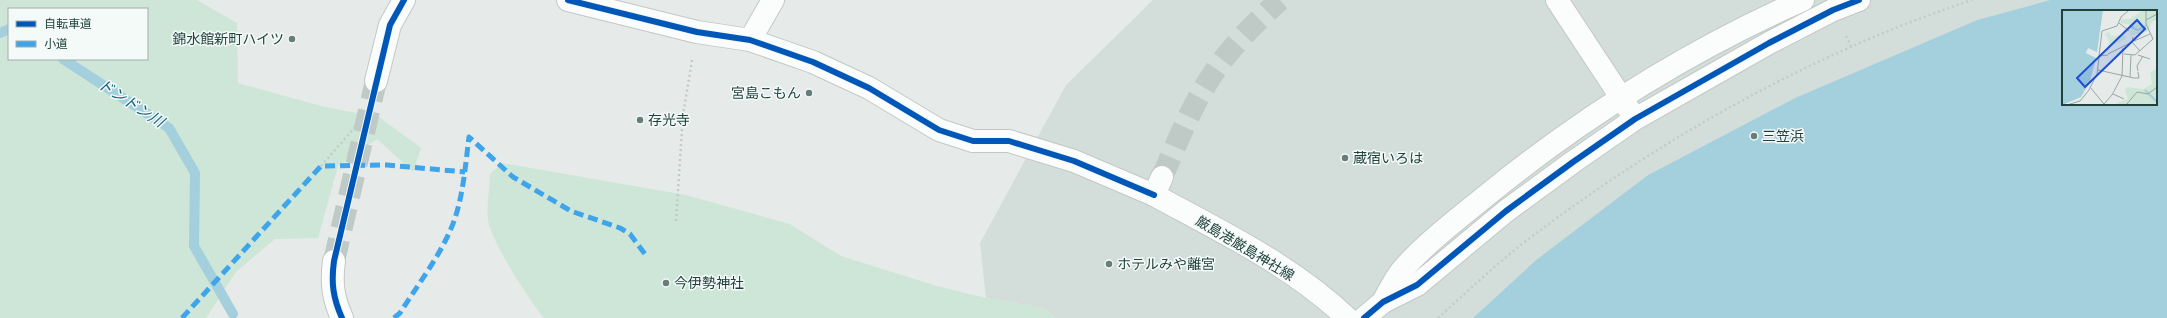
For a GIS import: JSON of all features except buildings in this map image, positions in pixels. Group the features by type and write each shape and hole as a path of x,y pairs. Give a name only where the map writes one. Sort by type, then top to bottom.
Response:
{"street":[{"path":"376,81 390,25 404,0"},
{"name":"厳島港厳島神社線","path":"568,0 697,32 750,40 813,62 869,88 939,130 973,142 1009,141 1158,186 1326,297 1347,318"},
{"path":"750,40 773,0"},
{"path":"1557,0 1635,119"},
{"path":"1383,302 1402,269 1455,221 1551,145 1656,76 1758,20 1802,0"},
{"path":"1364,318 1383,302 1417,285 1506,211 1635,119 1768,43 1834,10 1859,0"},
{"path":"1758,20 1768,43"},
{"path":"1523,167 1538,187"},
{"path":"334,261 331,281 334,300 342,318"}],"path":[{"path":"1438,318 1530,238 1654,150 1726,109 1851,46 1972,0"},
{"path":"676,221 683,115 697,32"}],"shaded area":[{"path":"1153,0 2050,0 1977,20 1795,98 1648,175 1536,260 1473,318 1056,318 1043,308 986,298 980,243 1066,85"}],"green space":[{"path":"0,0 197,0 237,23 238,83 325,107 379,117 421,148 413,172 377,139 338,166 318,238 275,239 236,272 206,318 0,318"},
{"path":"502,163 686,195 790,224 841,256 937,286 986,298 1043,308 1056,318 544,318 529,298 496,243 488,220 487,209 490,174"}],"water":[{"path":"2050,0 2167,0 2167,318 1473,318 1536,260 1648,175 1795,98 1977,20"}],"waterway":[{"name":"ドンドン川","path":"0,33 8,29"},
{"name":"ドンドン川","path":"65,60 169,128 195,173 194,246 233,314"}],"tunnel":[{"path":"1162,177 1192,110 1204,88 1238,41 1280,0"},
{"path":"334,261 376,81"}],"marked path":[{"path":"394,318 400,313 426,273 450,231 461,197 469,137 513,177 571,211 620,228 630,234 645,254"},
{"path":"182,318 321,166 387,165 465,172"}],"cycle path":[{"path":"342,318 334,290 334,261 390,25 404,0"},
{"path":"568,0 697,32 750,40 813,62 869,88 939,130 973,141 1009,141 1074,161 1154,195"},
{"path":"1364,318 1383,302 1417,285 1506,211 1635,119 1769,43 1833,10 1859,0"}],"place":[{"name":"錦水館新町ハイツ","path":"292,39"},
{"name":"宮島こもん","path":"809,93"},
{"name":"存光寺","path":"640,120"},
{"name":"三笠浜","path":"1754,136"},
{"name":"蔵宿いろは","path":"1345,158"},
{"name":"ホテルみや離宮","path":"1109,264"},
{"name":"今伊勢神社","path":"666,283"}]}
